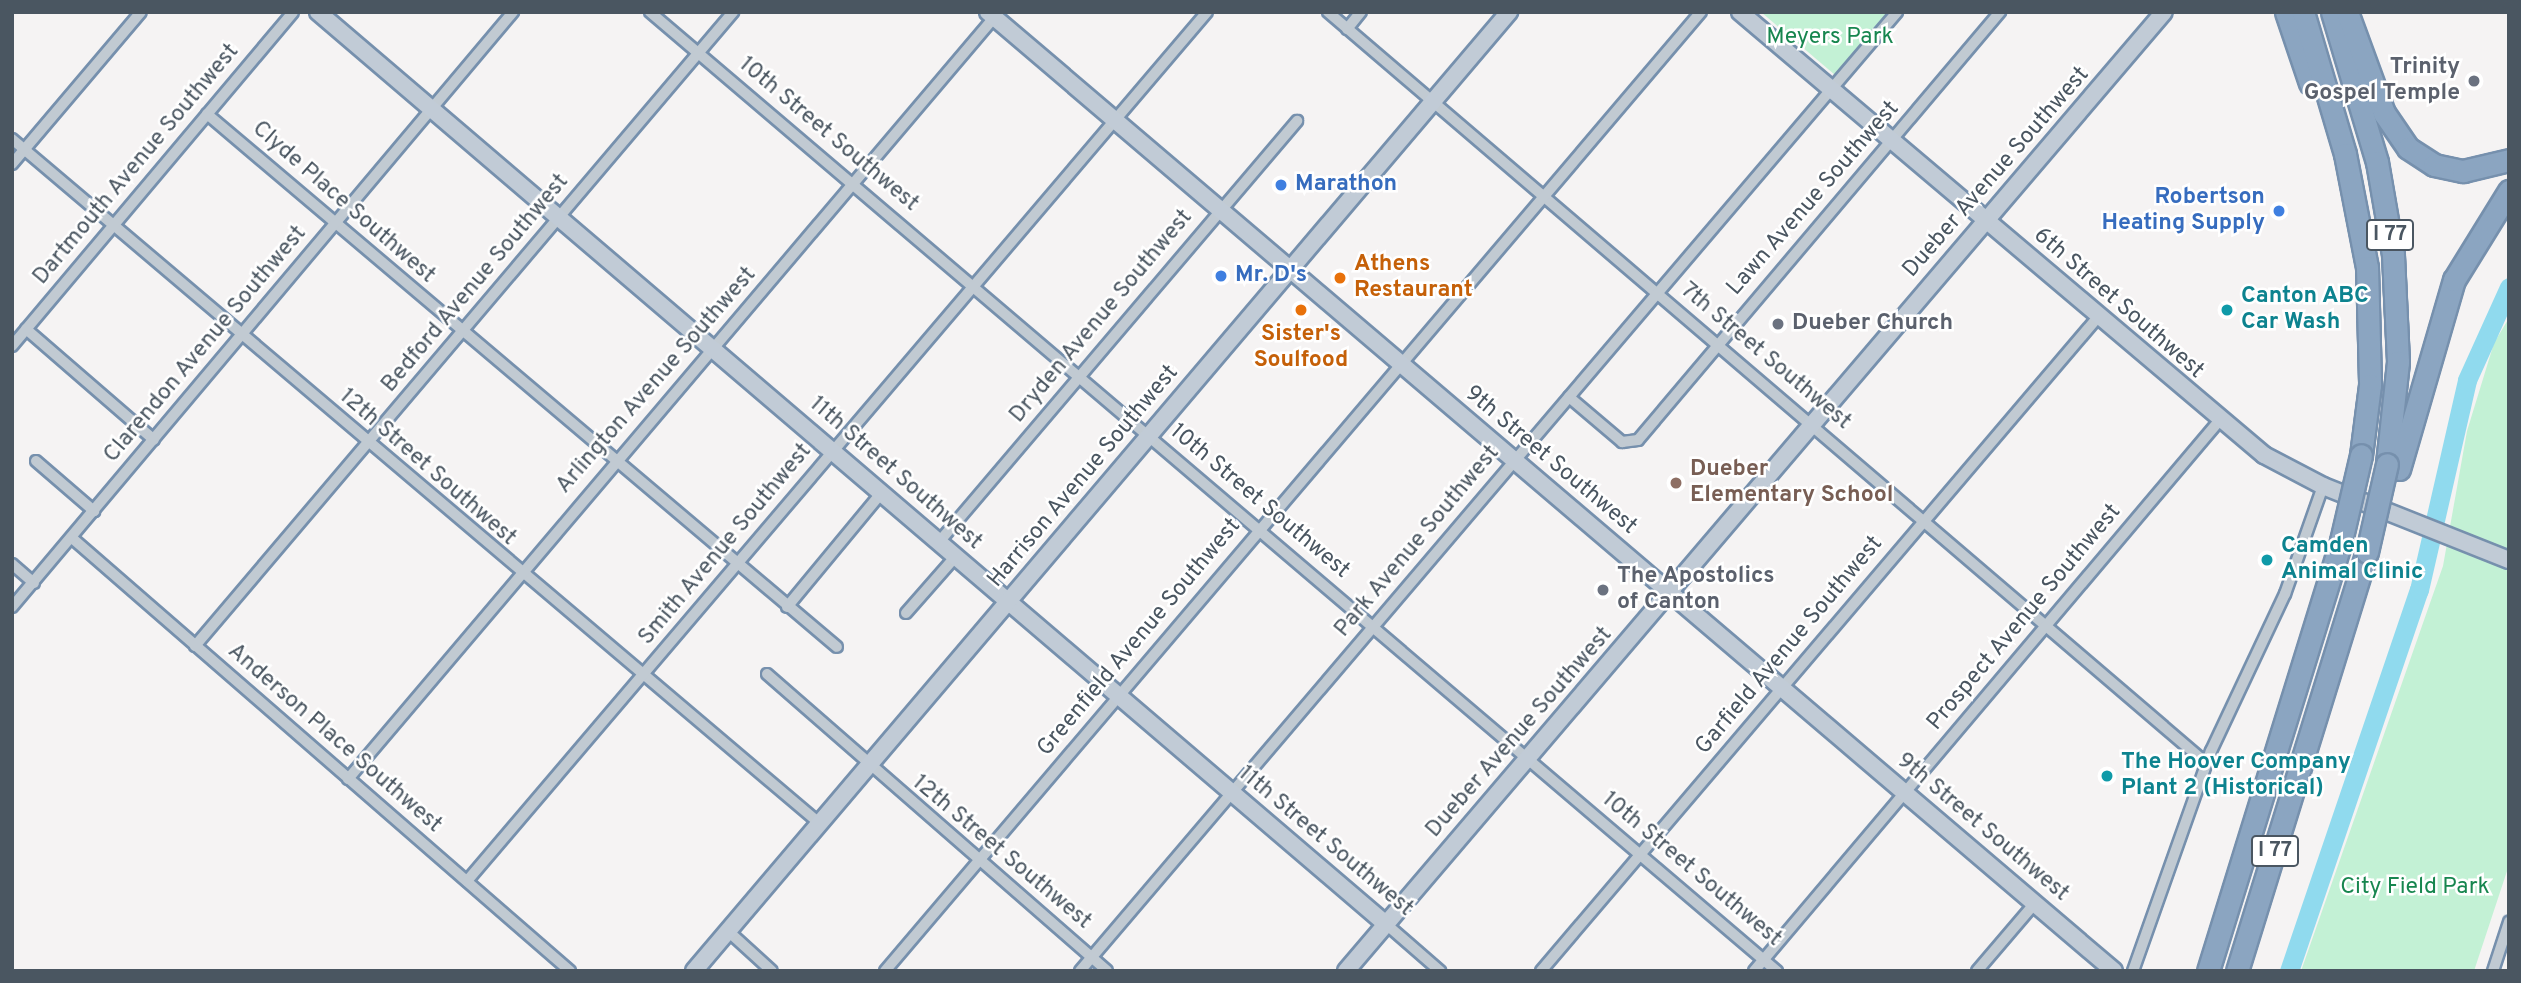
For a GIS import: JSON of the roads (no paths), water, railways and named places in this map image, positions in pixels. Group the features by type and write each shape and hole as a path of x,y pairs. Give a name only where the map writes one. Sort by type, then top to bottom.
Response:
{"highway":[{"path":"2286,12 2358,215"},
{"name":"I 77","path":"2208,971 2342,541 2361,454 2371,332 2358,215 2303,12"},
{"name":"I 77","path":"2237,971 2312,731 2373,555 2393,466 2398,362 2395,268 2377,162 2332,12"},
{"path":"2347,12 2384,113 2408,148 2434,165 2463,171 2509,160"},
{"path":"2393,466 2454,279 2509,191"}],"street":[{"path":"12,164 141,12"},
{"name":"Dartmouth Avenue Southwest","path":"12,346 293,12"},
{"name":"11th Street Southwest","path":"318,12 1440,971"},
{"name":"Clarendon Avenue Southwest","path":"12,607 513,12"},
{"name":"10th Street Southwest","path":"650,12 1777,971"},
{"name":"Bedford Avenue Southwest","path":"195,646 733,12"},
{"name":"Smith Avenue Southwest","path":"467,881 1207,12"},
{"name":"7th Street Southwest","path":"1328,12 2048,624 2206,763"},
{"path":"1347,29 1361,12"},
{"name":"Harrison Avenue Southwest","path":"694,971 1509,12"},
{"name":"Greenfield Avenue Southwest","path":"885,971 1701,12"},
{"name":"6th Street Southwest","path":"1740,12 2219,421 2264,455 2323,486 2509,560"},
{"name":"Park Avenue Southwest","path":"1080,971 1897,12"},
{"name":"Lawn Avenue Southwest","path":"1569,397 1631,444 2000,12"},
{"name":"Dueber Avenue Southwest","path":"1346,971 2164,12"},
{"name":"9th Street Southwest","path":"994,14 1115,121 2114,971"},
{"name":"Arlington Avenue Southwest","path":"348,779 994,14"},
{"name":"Clyde Place Southwest","path":"207,114 461,333 837,647"},
{"name":"Dryden Avenue Southwest","path":"939,542 1297,121"},
{"name":"12th Street Southwest","path":"12,139 519,575 820,823"},
{"name":"Garfield Avenue Southwest","path":"1541,971 2098,317"},
{"path":"26,329 154,440"},
{"name":"Prospect Avenue Southwest","path":"1754,971 2219,421"},
{"path":"36,461 94,511"},
{"path":"2133,971 2206,763 2285,594 2323,486"},
{"path":"787,607 882,492"},
{"name":"Anderson Place Southwest","path":"72,538 569,971"},
{"path":"906,613 956,556"},
{"path":"12,564 34,583"},
{"name":"12th Street Southwest","path":"768,674 978,861 1107,971"},
{"path":"1977,971 2035,903"},
{"path":"2493,971 2509,922"},
{"path":"728,931 772,971"}],"waterway":[{"path":"2289,971 2419,590 2467,380 2509,287"}],"place":[{"name":"Trinity Gospel Temple","path":"2474,81"},
{"name":"Marathon","path":"1281,185"},
{"name":"Robertson Heating Supply","path":"2279,211"},
{"name":"Mr. D's","path":"1221,276"},
{"name":"Athens Restaurant","path":"1340,278"},
{"name":"Sister's Soulfood","path":"1301,310"},
{"name":"Canton ABC Car Wash","path":"2227,310"},
{"name":"Dueber Church","path":"1778,324"},
{"name":"Dueber Elementary School","path":"1676,483"},
{"name":"Camden Animal Clinic","path":"2267,560"},
{"name":"The Apostolics of Canton","path":"1603,590"},
{"name":"The Hoover Company Plant 2 (Historical)","path":"2107,776"}],"park label":[{"name":"Meyers Park","path":"1830,38"},
{"name":"City Field Park","path":"2415,888"}]}
